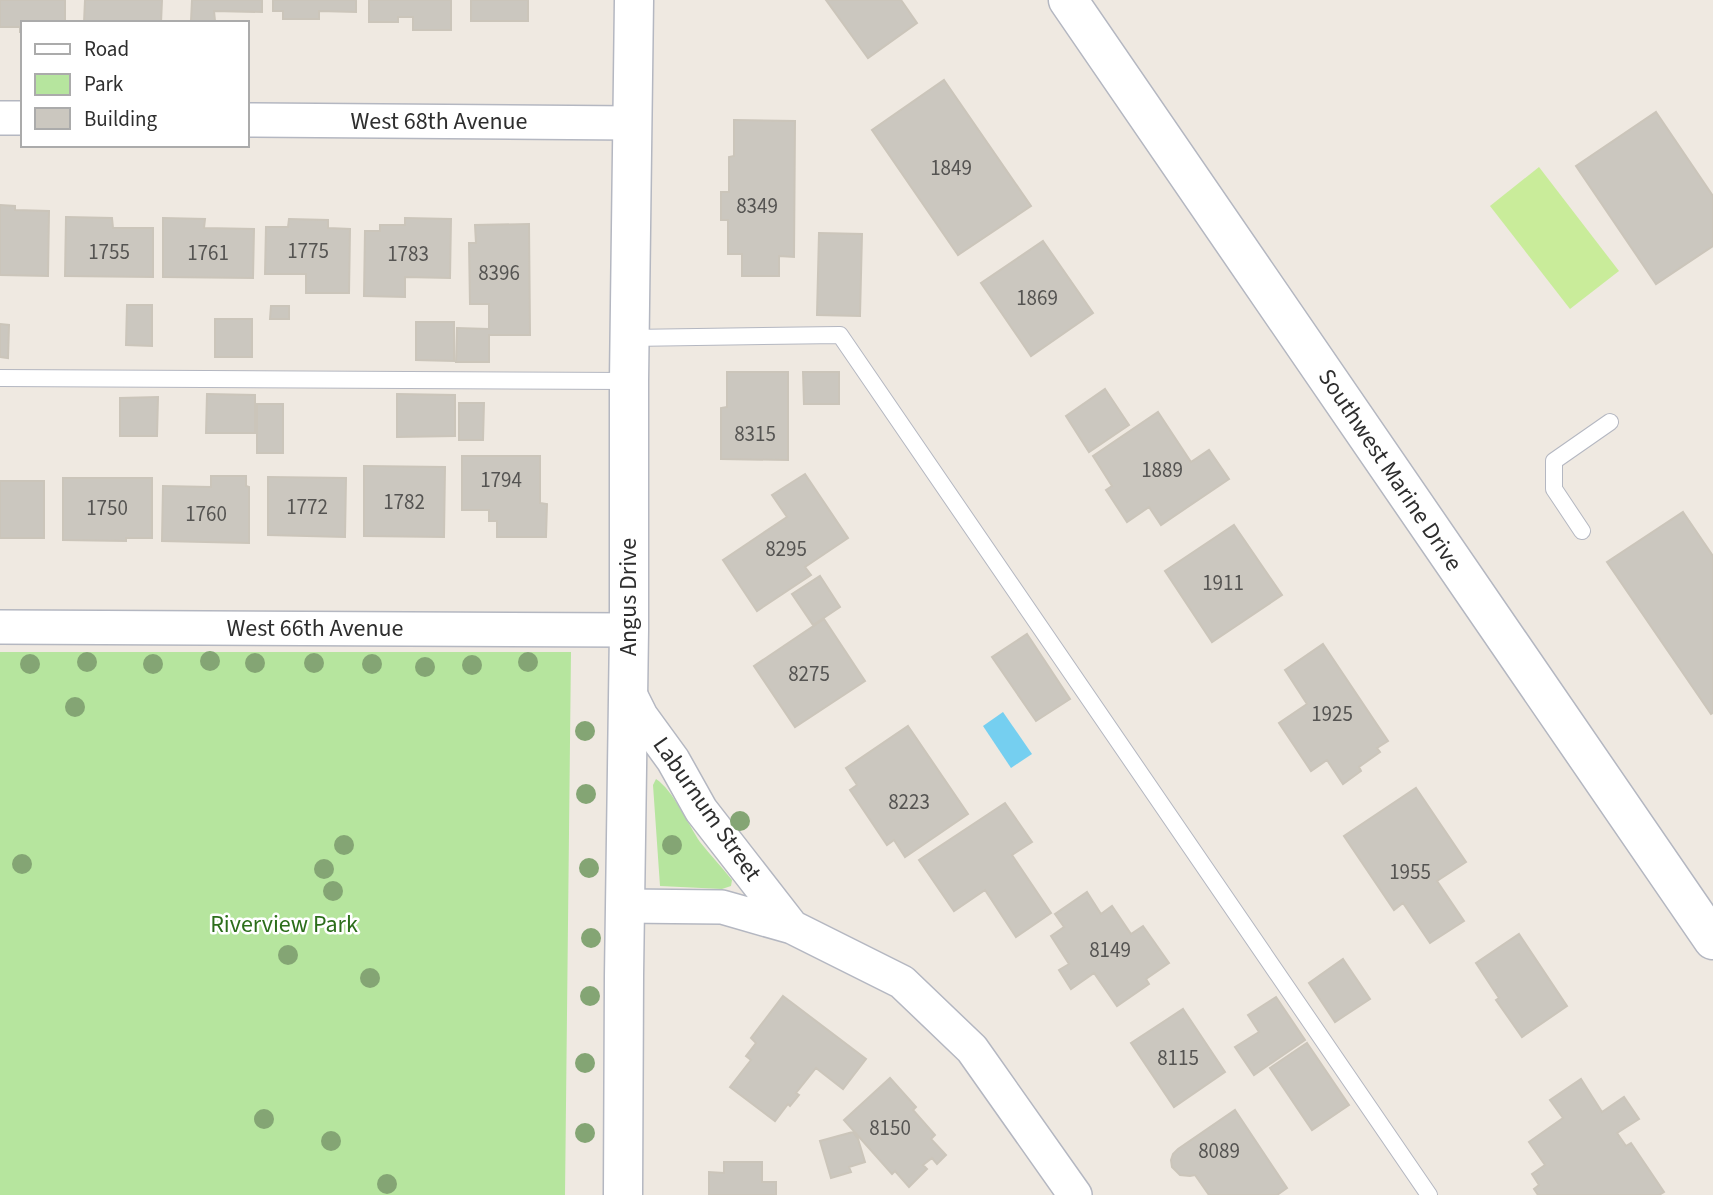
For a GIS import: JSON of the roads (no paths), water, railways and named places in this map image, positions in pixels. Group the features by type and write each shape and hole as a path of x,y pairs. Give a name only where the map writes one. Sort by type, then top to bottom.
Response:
{"street":[{"name":"Angus Drive","path":"623,1195 634,0"},
{"name":"Southwest Marine Drive","path":"1068,0 1713,940"},
{"path":"0,118 21,118"},
{"name":"West 68th Avenue","path":"248,120 632,123"},
{"name":"West 66th Avenue","path":"0,626 629,630"},
{"name":"Laburnum Street","path":"627,688 641,716 673,760 701,810 792,927"},
{"name":"Laburnum Street","path":"625,906 722,907 792,927 902,982 972,1049 1075,1195"}],"lane":[{"path":"630,338 840,335 1429,1195"},
{"path":"0,378 629,381"},
{"path":"1582,531 1553,489 1554,461 1610,422"}],"water":[{"path":"1003,712 1032,754 1011,768 983,726"}],"park label":[{"name":"Riverview Park","path":"284,924"}]}
